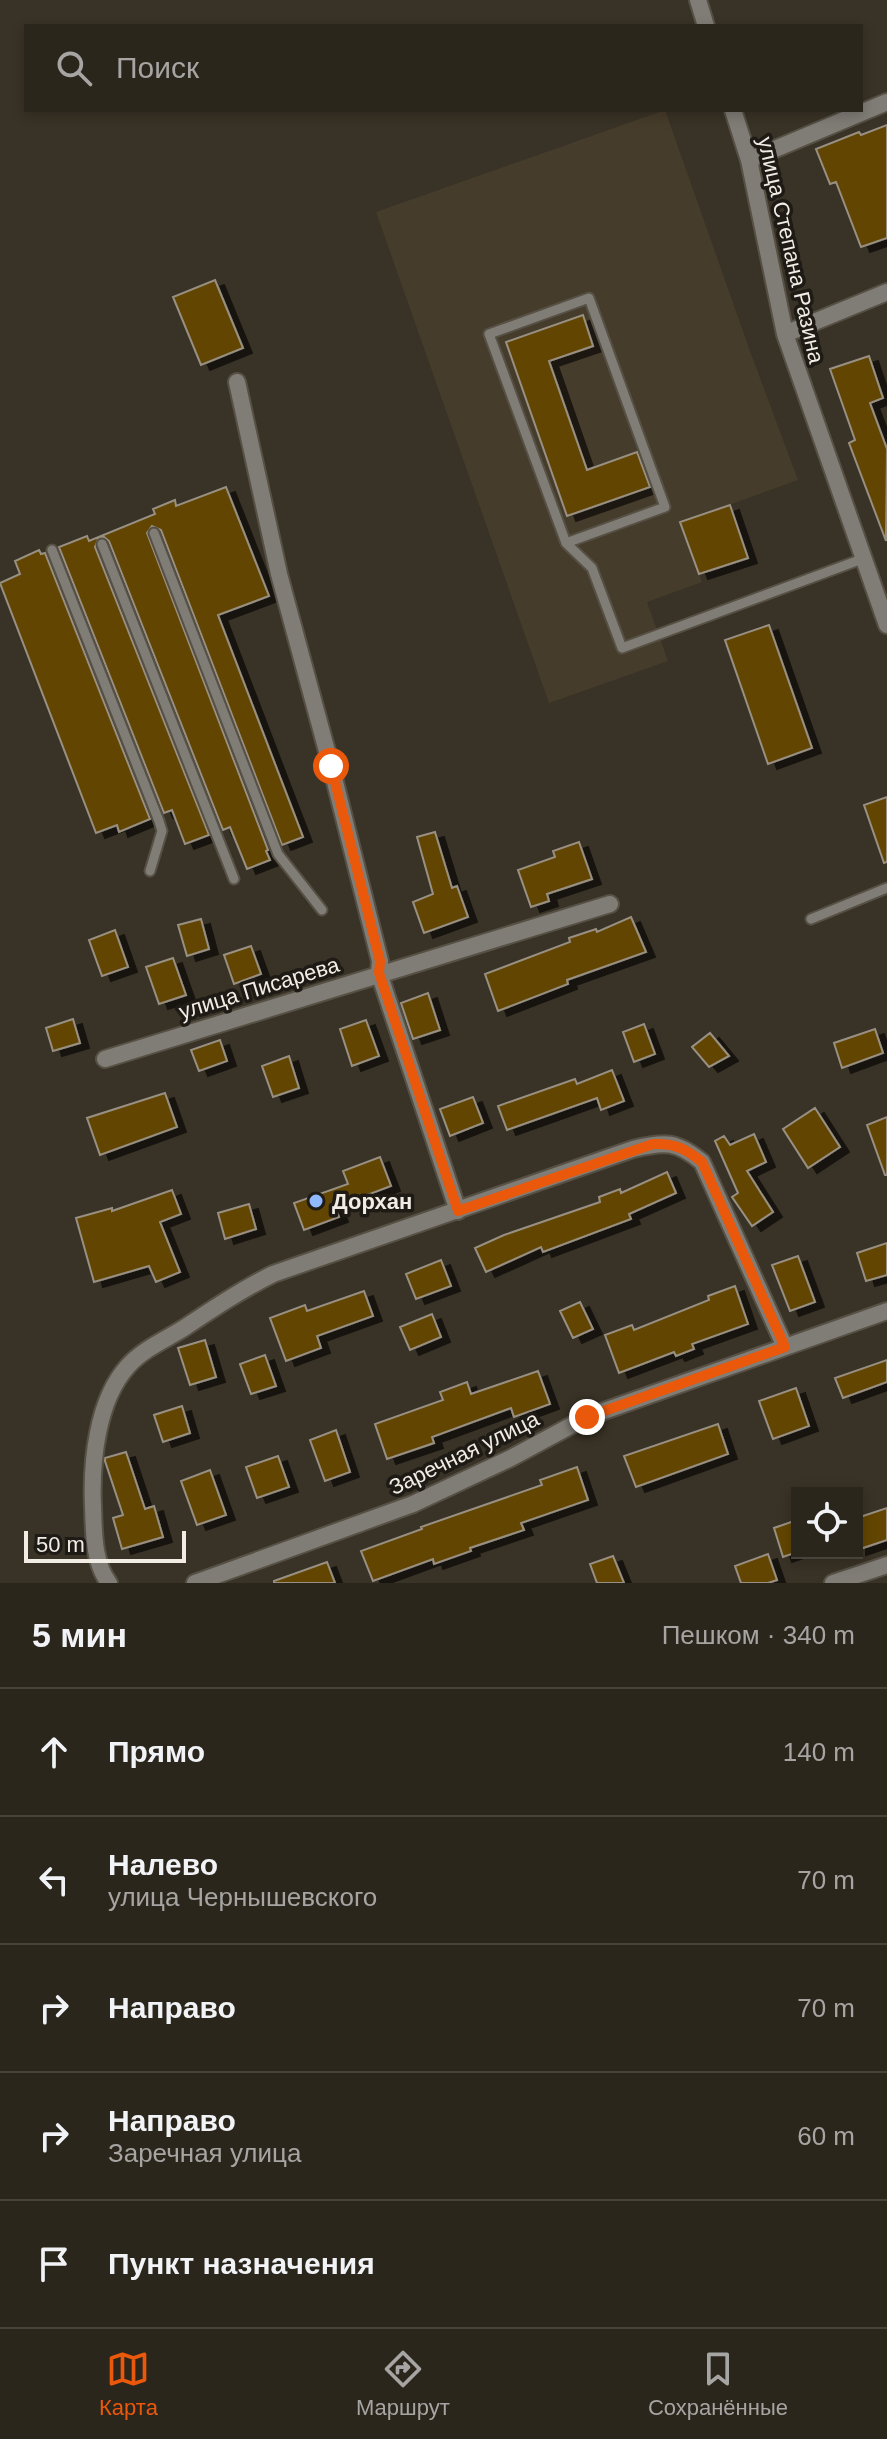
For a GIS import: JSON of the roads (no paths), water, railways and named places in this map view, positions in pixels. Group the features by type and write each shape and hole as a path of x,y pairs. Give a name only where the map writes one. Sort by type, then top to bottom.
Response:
{"street":[{"path":"698,0 705,24"},
{"path":"749,160 887,102"},
{"name":"улица Степана Разина","path":"734,112 749,160 785,334 887,625"},
{"path":"785,334 887,292"},
{"path":"237,382 279,574 380,961 379,973 458,1211"},
{"name":"улица Писарева","path":"105,1059 610,904"},
{"path":"109,1583 99,1561 95,1537 92,1479 102,1416 117,1381 128,1366 147,1350 234,1293 273,1274 653,1144 672,1143 686,1149 702,1162 785,1347"},
{"name":"Заречная улица","path":"195,1583 413,1504 511,1458 587,1417 887,1311"},
{"path":"833,1583 887,1565"}],"lane":[{"path":"566,543 665,507 589,298 489,334 566,543 592,568 622,648 862,559"},
{"path":"154,533 278,854 322,910"},
{"path":"102,544 234,879"},
{"path":"52,550 159,821 162,831 150,871"},
{"path":"811,919 887,888"}],"place":[{"name":"Дорхан","path":"316,1201"}]}
